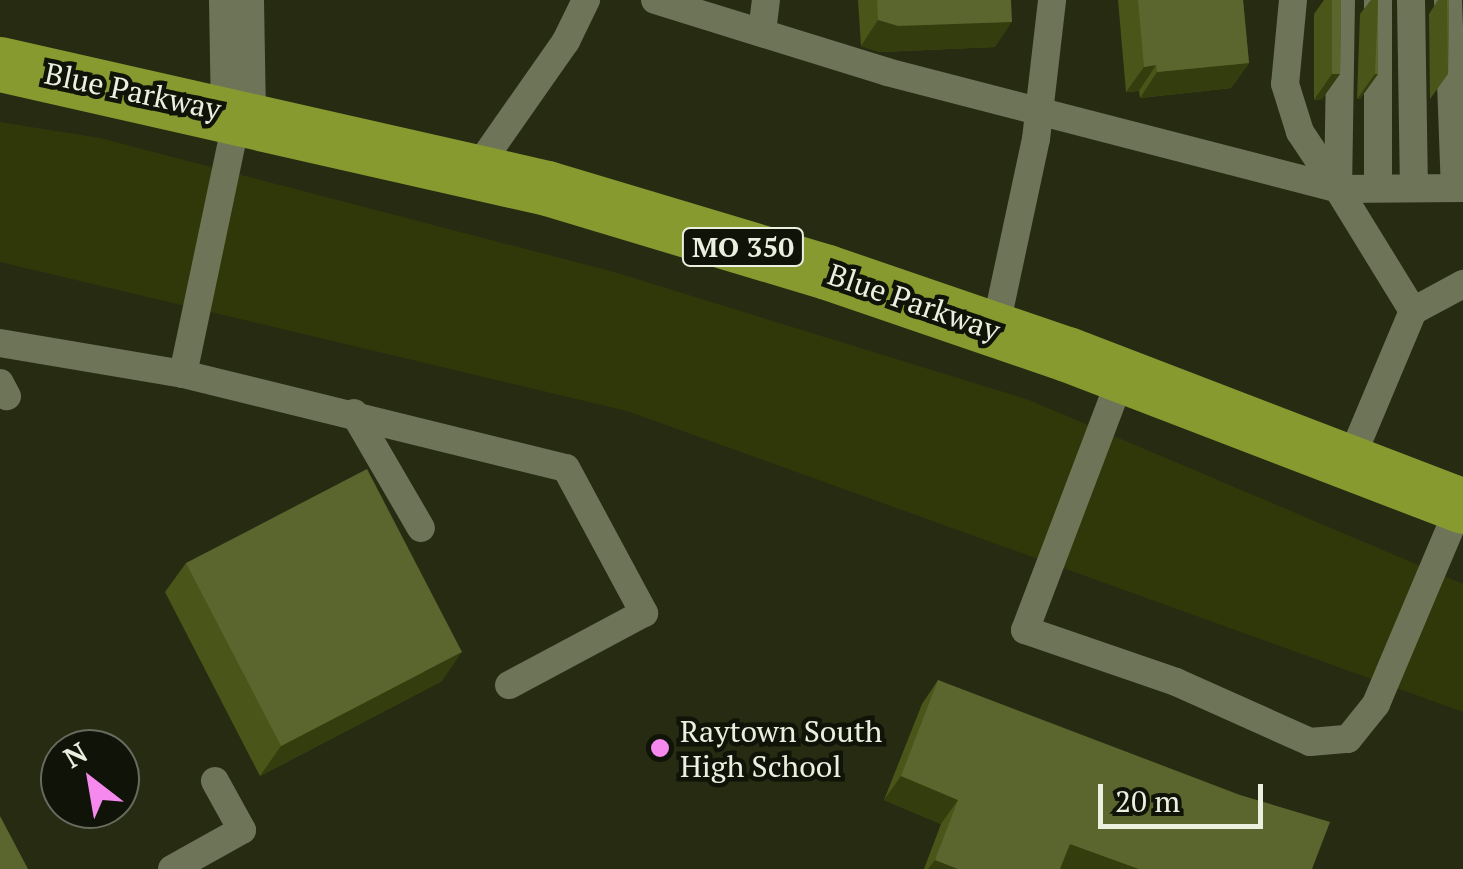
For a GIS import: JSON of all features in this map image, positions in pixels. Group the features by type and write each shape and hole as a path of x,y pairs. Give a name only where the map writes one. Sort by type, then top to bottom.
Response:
{"highway":[{"name":"Blue Parkway","path":"0,64 238,114 476,171 828,272 1122,375 1461,505"}],"street":[{"path":"236,0 238,114"}],"lane":[{"path":"476,171 566,41 586,0"},
{"path":"655,0 1038,114 1338,189 1459,188 1448,0"},
{"path":"762,32 766,0"},
{"path":"995,330 1038,114 1052,0"},
{"path":"1293,0 1286,84 1300,132 1412,311"},
{"path":"1338,189 1341,0"},
{"path":"1378,0 1378,188"},
{"path":"1411,0 1414,188"},
{"path":"183,374 238,114"},
{"path":"1350,461 1412,311 1463,284"},
{"path":"0,343 183,374 566,468 644,614 509,685"},
{"path":"1122,375 1025,630 1176,682 1310,742 1348,738 1376,704 1461,505"},
{"path":"354,414 421,528"},
{"path":"172,869 242,830 215,780"}],"green space":[{"path":"0,122 100,138 614,272 1029,400 1463,584 1463,712 627,411 0,262"}],"building":[{"path":"877,0 1011,0 1012,22 898,26 878,20"},
{"path":"1138,0 1243,0 1249,63 1157,72 1156,65 1144,67"},
{"path":"1332,0 1341,0 1340,74 1332,74"},
{"path":"1378,0 1378,74 1375,74"},
{"path":"1447,0 1449,0 1448,74"},
{"path":"367,469 462,652 281,746 186,563"},
{"path":"938,680 1240,795 1330,822 1312,869 1139,869 1070,844 1060,869 958,869 935,860 958,800 901,776"},
{"path":"0,816 28,869 0,869"}],"place":[{"name":"Raytown South High School","path":"660,748"}]}
